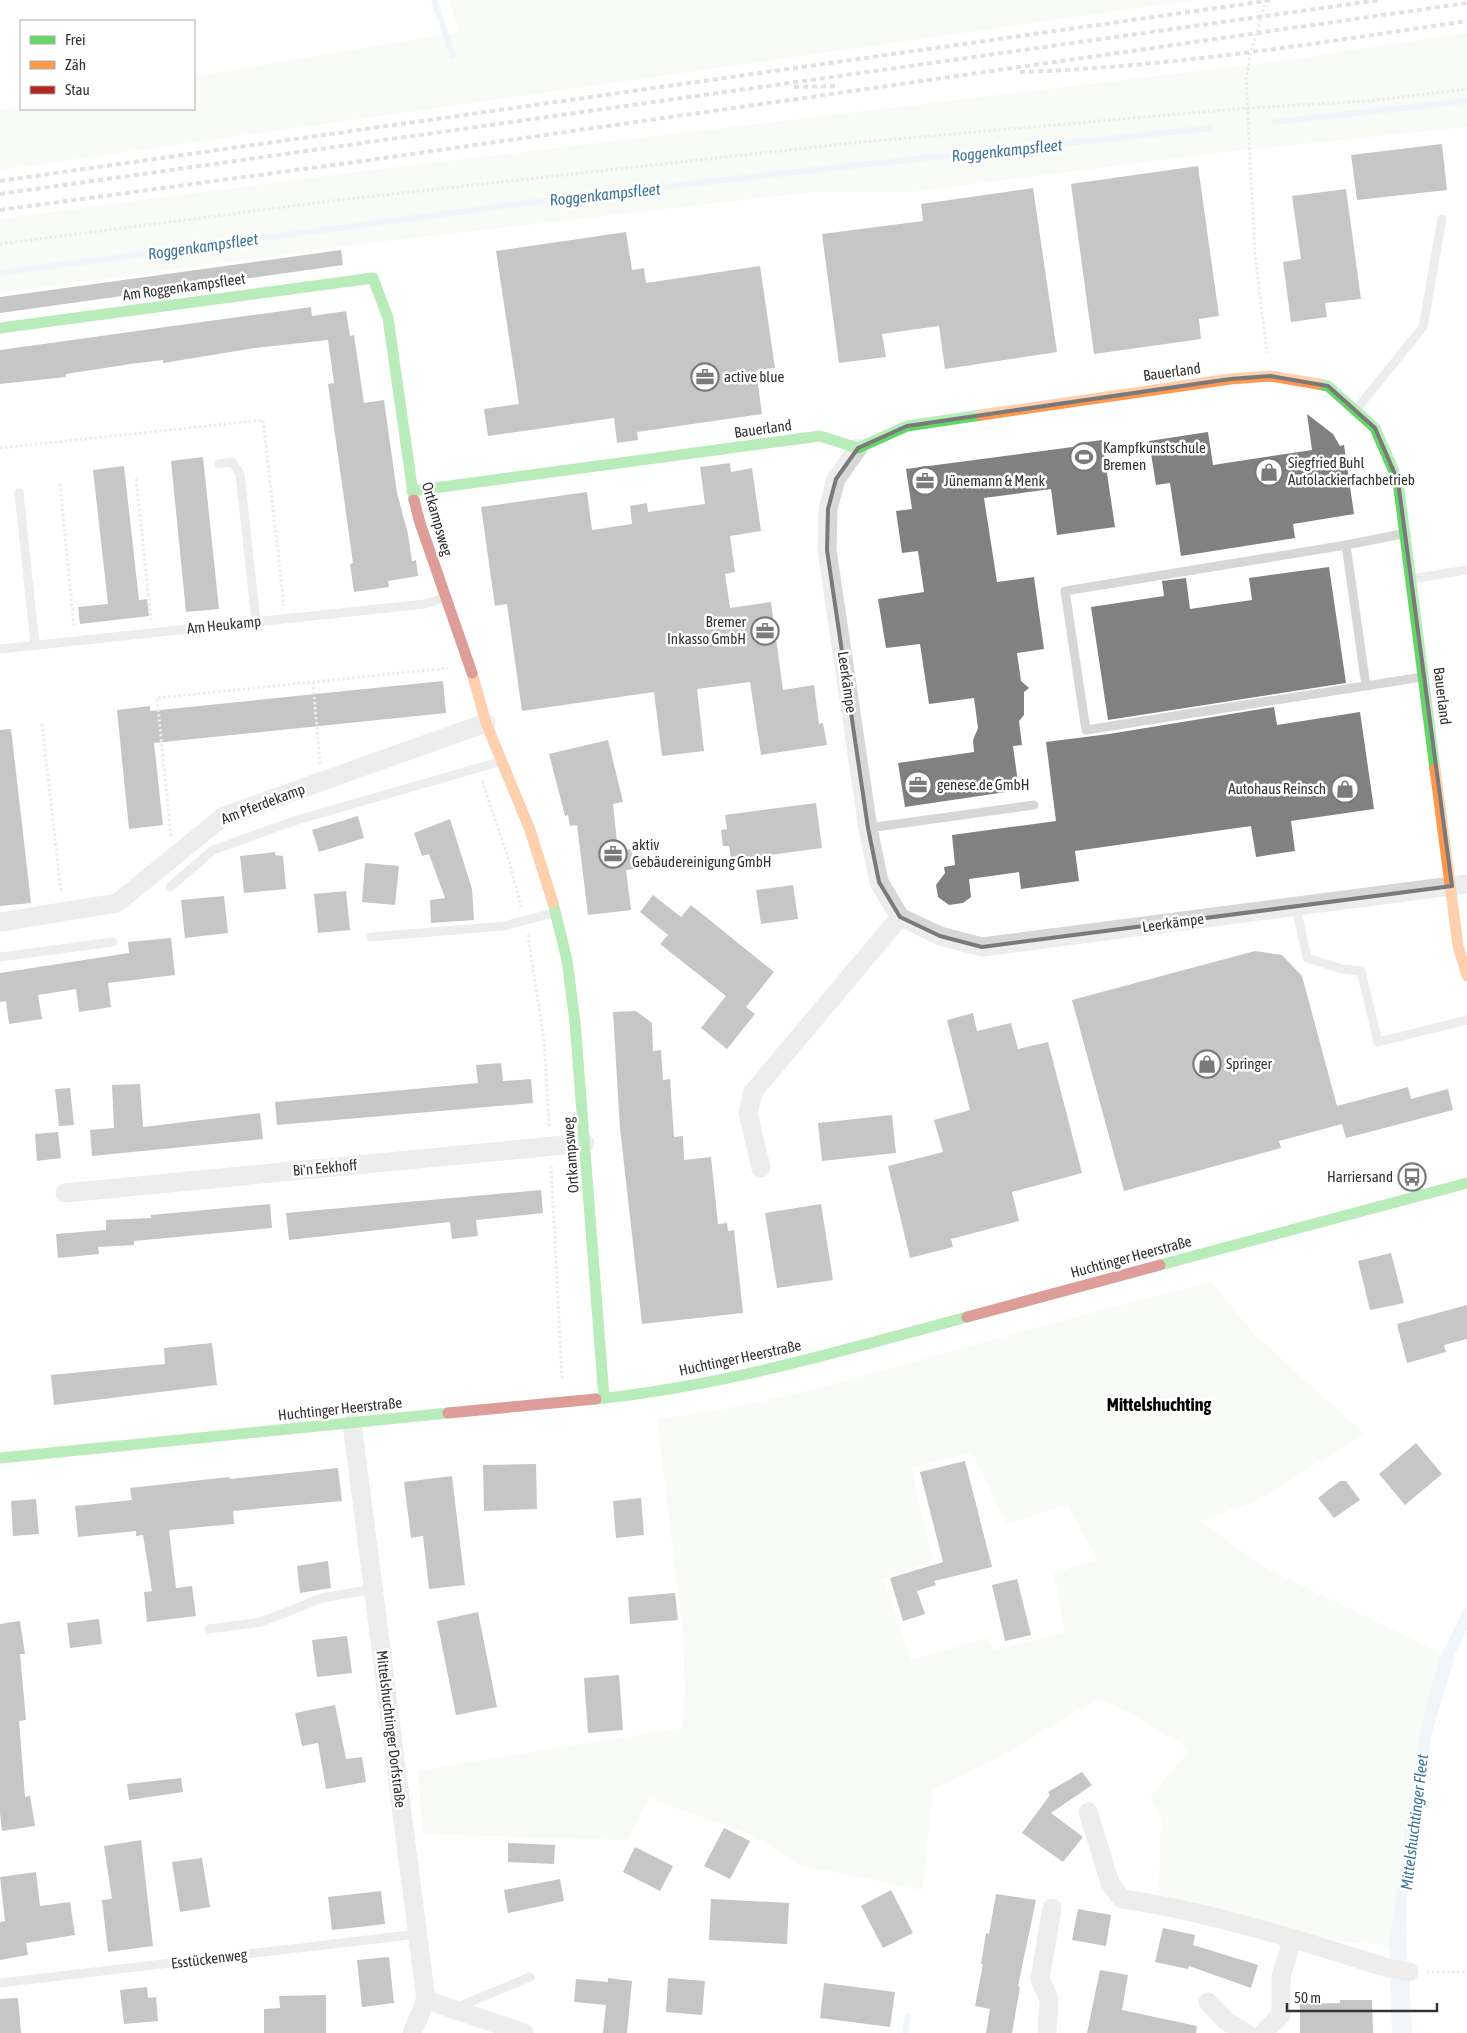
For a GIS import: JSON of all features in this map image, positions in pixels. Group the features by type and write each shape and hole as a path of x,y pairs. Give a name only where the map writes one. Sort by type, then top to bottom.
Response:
{"street":[{"name":"Am Roggenkampsfleet","path":"0,328 344,280 373,278"},
{"name":"Ortkampsweg","path":"373,278 388,318 412,491 420,523 470,664 486,723 530,830 556,912 568,960 585,1143 604,1398"},
{"name":"Bauerland","path":"412,491 820,436 858,448 907,426 1230,379 1270,376 1328,386 1375,428 1398,481 1424,677 1459,884 1458,946 1467,976"},
{"name":"Leerkämpe","path":"858,448 836,479 828,510 828,550 868,828 879,882 900,917 940,936 982,947 1459,884"},
{"name":"Am Pferdekamp","path":"0,922 116,903 224,816 486,723"},
{"path":"761,1168 748,1113 754,1092 900,917"},
{"name":"Bi'n Eekhoff","path":"65,1193 585,1143"},
{"name":"Huchtinger Heerstraße","path":"0,1458 604,1398 700,1384 791,1364 1467,1183"},
{"name":"Mittelshuchtinger Dorfstraße","path":"352,1423 426,2000 412,2033"},
{"path":"1088,1812 1110,1882 1122,1899 1169,1906 1293,1938 1388,1968 1409,1972"},
{"path":"1047,2033 1049,1999 1040,1979 1052,1908"},
{"path":"1263,2033 1281,2015 1281,1976 1293,1938"},
{"path":"426,2000 524,2033"},
{"path":"1208,2002 1226,2021 1246,2033"}],"lane":[{"path":"1356,410 1423,327 1442,219"},
{"path":"219,464 232,462 240,474 256,622"},
{"path":"19,493 35,645"},
{"path":"1405,534 1065,591 1086,730 1424,677"},
{"path":"1346,545 1366,686"},
{"path":"1411,579 1467,570"},
{"name":"Am Heukamp","path":"0,649 425,604 446,597"},
{"path":"170,886 213,850 294,821 478,770 502,761"},
{"path":"868,828 1034,805"},
{"path":"1296,907 1307,958 1342,968 1361,970 1378,1042 1467,1020"},
{"path":"371,937 504,926 556,912"},
{"path":"0,957 113,942"},
{"path":"209,1629 261,1622 322,1598 374,1590"},
{"name":"Esstückenweg","path":"0,1983 418,1934"},
{"path":"453,2009 530,1976"}],"path":[{"path":"1266,0 1249,61 1246,79 1255,255 1270,376"},
{"path":"0,244 339,200 852,143 1247,108 1367,101 1467,89"},
{"path":"0,448 263,420 281,588 287,618"},
{"path":"136,479 152,633"},
{"path":"60,484 76,641"},
{"path":"173,856 157,698 470,664"},
{"path":"313,682 321,782"},
{"path":"42,724 63,913"},
{"path":"478,770 508,857 524,921 544,1041 563,1402"},
{"path":"1409,1972 1467,1972"}],"highlighted area":[{"path":"1270,376 1328,386 1375,428 1398,481 1452,886 982,947 940,936 900,917 879,882 868,828 827,550 828,509 836,479 858,448 907,426 1230,379"}],"shaded area":[{"path":"449,0 1194,0 0,170 0,110 20,106 20,110 195,110 195,77 459,32"},
{"path":"1467,33 1467,127 1223,152 911,192 813,192 376,242 0,293 0,219 365,171 1275,62"},
{"path":"1212,1282 1253,1333 1364,1434 1254,1502 1200,1521 1262,1566 1442,1654 1427,1702 1419,1739 1389,1945 1332,1941 1235,1913 1159,1895 1161,1820 1151,1796 1190,1750 1135,1715 1099,1698 1001,1756 933,1789 922,1890 800,1865 752,1835 649,1798 627,1840 423,1834 418,1771 682,1728 685,1694 683,1633 657,1419 739,1406 780,1397 861,1377 1039,1327","holes":["972,1452 1007,1524 1067,1504 1098,1560 1054,1573 1065,1633 994,1650 988,1638 911,1660 883,1579 933,1560 911,1468"]}],"water":[{"name":"Mittelshuchtinger Fleet","path":"1467,1603 1467,1630 1455,1654 1431,1737 1407,1896 1406,1932 1412,2033 1392,2033 1389,1945 1419,1739 1427,1702 1440,1658"}],"building":[{"path":"1442,144 1447,190 1357,200 1351,155"},
{"path":"1198,166 1219,316 1199,319 1201,339 1094,354 1071,184"},
{"path":"1033,188 1057,352 945,369 939,326 882,334 886,357 839,363 822,234 923,221 921,204"},
{"path":"1346,189 1361,299 1325,303 1327,317 1291,322 1283,262 1301,259 1292,196"},
{"path":"626,232 632,270 644,268 646,283 760,266 775,368 756,370 762,414 637,432 638,440 617,443 614,418 488,436 484,409 519,404 496,251"},
{"path":"341,250 343,265 0,313 0,297"},
{"path":"311,307 312,316 346,311 350,336 354,335 364,403 384,400 397,493 408,534 412,561 416,560 418,576 388,581 389,587 354,592 350,564 353,563 328,384 334,383 328,340 255,348 163,363 163,360 130,364 66,374 66,377 0,384 0,350"},
{"path":"1307,414 1333,434 1340,446 1344,445 1354,514 1293,524 1295,538 1181,556 1170,483 1156,485 1149,441 1208,432 1213,465 1312,450"},
{"path":"1102,440 1115,527 1057,535 1051,489 984,498 997,582 1034,577 1044,649 1017,653 1021,681 1029,688 1024,692 1024,715 1019,721 1022,745 1013,746 1019,790 905,807 898,763 974,752 973,740 978,728 974,698 929,704 920,644 886,648 878,599 924,592 918,551 902,553 896,511 912,509 906,469 1080,446 1079,443"},
{"path":"203,457 219,609 186,612 171,461"},
{"path":"730,463 731,472 752,468 761,531 730,536 735,572 725,574 730,608 771,602 783,690 814,685 819,724 823,723 827,745 761,755 750,682 697,689 704,751 662,756 654,692 522,711 507,604 495,606 481,507 587,492 592,530 632,524 630,506 647,503 648,512 705,504 700,467"},
{"path":"124,466 139,600 147,599 149,616 80,624 78,607 108,604 93,470"},
{"path":"1329,567 1346,683 1108,720 1091,607 1164,596 1162,581 1186,578 1190,609 1252,600 1249,578"},
{"path":"443,681 446,713 154,743 163,825 129,829 117,710 150,706 150,711"},
{"path":"1274,707 1277,725 1360,712 1374,809 1291,821 1295,851 1256,857 1251,826 1075,851 1079,881 1021,889 1019,872 969,879 971,897 963,903 949,905 938,897 936,885 945,873 944,867 955,865 952,835 1056,821 1046,742 1109,734"},
{"path":"11,729 31,903 0,906 0,730"},
{"path":"608,740 623,802 613,804 618,851 631,849 634,869 626,870 631,910 588,915 577,825 570,826 568,815 565,816 549,754"},
{"path":"816,803 822,848 731,860 729,846 723,846 721,830 727,829 725,815"},
{"path":"358,816 364,838 319,852 312,830"},
{"path":"450,819 472,889 474,920 431,923 430,900 445,898 429,854 422,856 414,833"},
{"path":"275,852 275,855 283,856 286,889 244,893 240,856"},
{"path":"365,863 399,866 395,905 362,902"},
{"path":"793,885 798,919 761,924 756,890"},
{"path":"346,891 350,930 318,933 314,894"},
{"path":"653,895 681,917 691,905 774,972 746,1007 755,1014 727,1049 701,1028 726,996 660,944 668,935 640,912"},
{"path":"224,896 228,933 185,938 181,900"},
{"path":"171,938 175,975 108,983 111,1007 79,1012 76,989 38,995 42,1019 9,1024 6,1001 0,1002 0,973 129,953 128,942"},
{"path":"1255,951 1282,955 1302,976 1337,1106 1408,1087 1411,1099 1448,1089 1453,1110 1346,1138 1342,1124 1279,1141 1281,1148 1124,1191 1072,1000"},
{"path":"636,1011 652,1023 653,1051 661,1050 663,1080 670,1079 674,1137 683,1136 684,1160 711,1157 718,1224 727,1223 728,1231 734,1230 743,1313 642,1324 620,1128 613,1012"},
{"path":"973,1013 977,1031 1011,1023 1018,1049 1048,1042 1082,1173 1012,1192 1019,1221 951,1239 953,1247 910,1258 888,1166 943,1152 934,1120 970,1110 947,1020"},
{"path":"501,1063 503,1081 531,1079 533,1103 277,1125 275,1102 478,1083 476,1065"},
{"path":"140,1084 143,1127 260,1113 263,1139 92,1156 90,1130 114,1128 112,1085"},
{"path":"70,1088 74,1125 59,1126 55,1089"},
{"path":"892,1115 896,1153 822,1161 818,1123"},
{"path":"58,1132 61,1158 37,1161 35,1134"},
{"path":"541,1190 543,1213 476,1220 478,1236 452,1239 450,1222 289,1240 286,1213"},
{"path":"270,1204 272,1228 134,1241 134,1245 98,1247 99,1254 58,1258 56,1234 106,1230 106,1220 151,1218 151,1215"},
{"path":"821,1204 833,1280 777,1288 765,1213"},
{"path":"1391,1253 1404,1303 1370,1310 1358,1261"},
{"path":"1467,1305 1467,1339 1444,1345 1446,1352 1407,1363 1397,1324"},
{"path":"212,1343 217,1385 54,1405 51,1375 165,1364 164,1348"},
{"path":"1416,1443 1442,1474 1405,1505 1379,1474"},
{"path":"965,1461 992,1567 934,1581 936,1585 917,1591 925,1614 903,1621 890,1578 943,1562 920,1472"},
{"path":"536,1464 537,1509 484,1511 483,1465"},
{"path":"338,1468 342,1501 233,1511 234,1524 169,1530 176,1588 192,1586 196,1616 147,1622 144,1592 152,1591 143,1535 136,1536 136,1531 78,1537 75,1506 132,1500 130,1488"},
{"path":"452,1476 465,1585 429,1589 423,1536 411,1538 404,1482"},
{"path":"1340,1481 1346,1481 1360,1500 1334,1518 1318,1498"},
{"path":"641,1498 644,1535 616,1538 613,1501"},
{"path":"36,1499 39,1534 13,1536 11,1501"},
{"path":"328,1561 331,1588 300,1593 297,1566"},
{"path":"1017,1579 1031,1635 1005,1641 992,1585"},
{"path":"675,1593 678,1620 630,1624 628,1597"},
{"path":"478,1612 497,1707 456,1715 437,1621"},
{"path":"99,1619 102,1644 70,1648 67,1623"},
{"path":"20,1621 25,1654 20,1654 26,1720 19,1721 25,1797 30,1796 35,1826 2,1831 0,1813 0,1624"},
{"path":"347,1636 352,1673 317,1677 312,1640"},
{"path":"619,1675 623,1730 588,1733 584,1678"},
{"path":"335,1705 346,1759 362,1757 366,1782 326,1789 318,1743 302,1746 295,1713"},
{"path":"1082,1772 1092,1785 1051,1813 1083,1837 1063,1862 1022,1833 1050,1795 1048,1792"},
{"path":"181,1778 183,1792 129,1800 127,1784"},
{"path":"724,1828 750,1841 730,1879 704,1866"},
{"path":"141,1840 153,1946 108,1952 102,1900 112,1899 104,1846"},
{"path":"508,1843 555,1845 554,1864 508,1862"},
{"path":"635,1847 673,1866 660,1891 623,1872"},
{"path":"202,1858 210,1907 180,1912 172,1862"},
{"path":"36,1872 40,1906 70,1902 75,1935 26,1943 28,1955 0,1960 0,1922 5,1921 0,1877"},
{"path":"560,1879 564,1901 508,1913 504,1890"},
{"path":"891,1890 913,1933 883,1948 861,1906"},
{"path":"381,1891 385,1924 332,1930 328,1897"},
{"path":"996,1894 1036,1900 1018,1986 1020,1987 1012,2033 986,2033 990,2009 975,2006 983,1964 981,1964 986,1933 989,1934"},
{"path":"711,1899 789,1903 787,1944 709,1940"},
{"path":"1078,1909 1111,1915 1106,1946 1072,1940"},
{"path":"1163,1928 1195,1935 1193,1945 1258,1965 1251,1988 1189,1966 1188,1969 1155,1962"},
{"path":"389,1957 394,2003 362,2007 357,1960"},
{"path":"1100,1970 1128,1975 1122,2010 1197,2026 1196,2033 1087,2033"},
{"path":"608,1978 632,1981 627,2033 603,2033 606,2005 574,2002 576,1979 608,1982"},
{"path":"668,1978 705,1981 702,2015 666,2012"},
{"path":"824,1983 895,1992 890,2027 820,2018"},
{"path":"147,1987 148,1998 156,1997 158,2021 124,2024 120,1990"},
{"path":"326,1995 326,2033 264,2033 264,2009 280,2008 279,1996"},
{"path":"18,1998 21,2033 0,2033 0,1999"},
{"path":"1340,2000 1372,2000 1373,2033 1300,2033 1300,2004 1340,2003"}],"waterway":[{"path":"434,0 453,56"},
{"name":"Roggenkampsfleet","path":"1274,122 1467,101"},
{"name":"Roggenkampsfleet","path":"0,273 550,200 1211,128"},
{"path":"905,2033 908,2016"}],"railway":[{"path":"0,181 1273,0"},
{"path":"0,194 1379,0"},
{"path":"0,210 363,161 1467,3"},
{"path":"1020,72 1133,65 1244,53 1467,21"},
{"path":"794,87 839,86"}],"traffic: fast":[{"path":"0,328 373,278 388,318 414,500"},
{"path":"1318,384 1328,386 1375,428 1398,481 1435,769"},
{"path":"412,491 820,436 858,448 907,426 981,415"},
{"path":"553,903 567,960 575,1022 604,1398"},
{"path":"1160,1265 1467,1183"},
{"path":"596,1399 643,1393 737,1376 829,1354 967,1317"},
{"path":"0,1458 448,1413"}],"traffic: slow":[{"path":"981,415 1230,379 1270,376 1318,384"},
{"path":"472,673 486,723 530,830 553,903"},
{"path":"1435,769 1458,946 1467,976"}],"traffic: jam":[{"path":"414,500 420,523 472,673"},
{"path":"967,1317 1160,1265"},
{"path":"448,1413 596,1399"}],"place":[{"name":"active blue","path":"705,377"},
{"name":"Kampfkunstschule Bremen","path":"1084,457"},
{"name":"Siegfried Buhl Autolackierfachbetrieb","path":"1269,472"},
{"name":"Jünemann & Menk","path":"925,481"},
{"name":"Bremer Inkasso GmbH","path":"765,631"},
{"name":"genese.de GmbH","path":"918,785"},
{"name":"Autohaus Reinsch","path":"1345,789"},
{"name":"aktiv Gebäudereinigung GmbH","path":"613,854"},
{"name":"Springer","path":"1207,1064"},
{"name":"Harriersand","path":"1412,1177"}],"district":[{"name":"Mittelshuchting","path":"1159,1405"}]}
